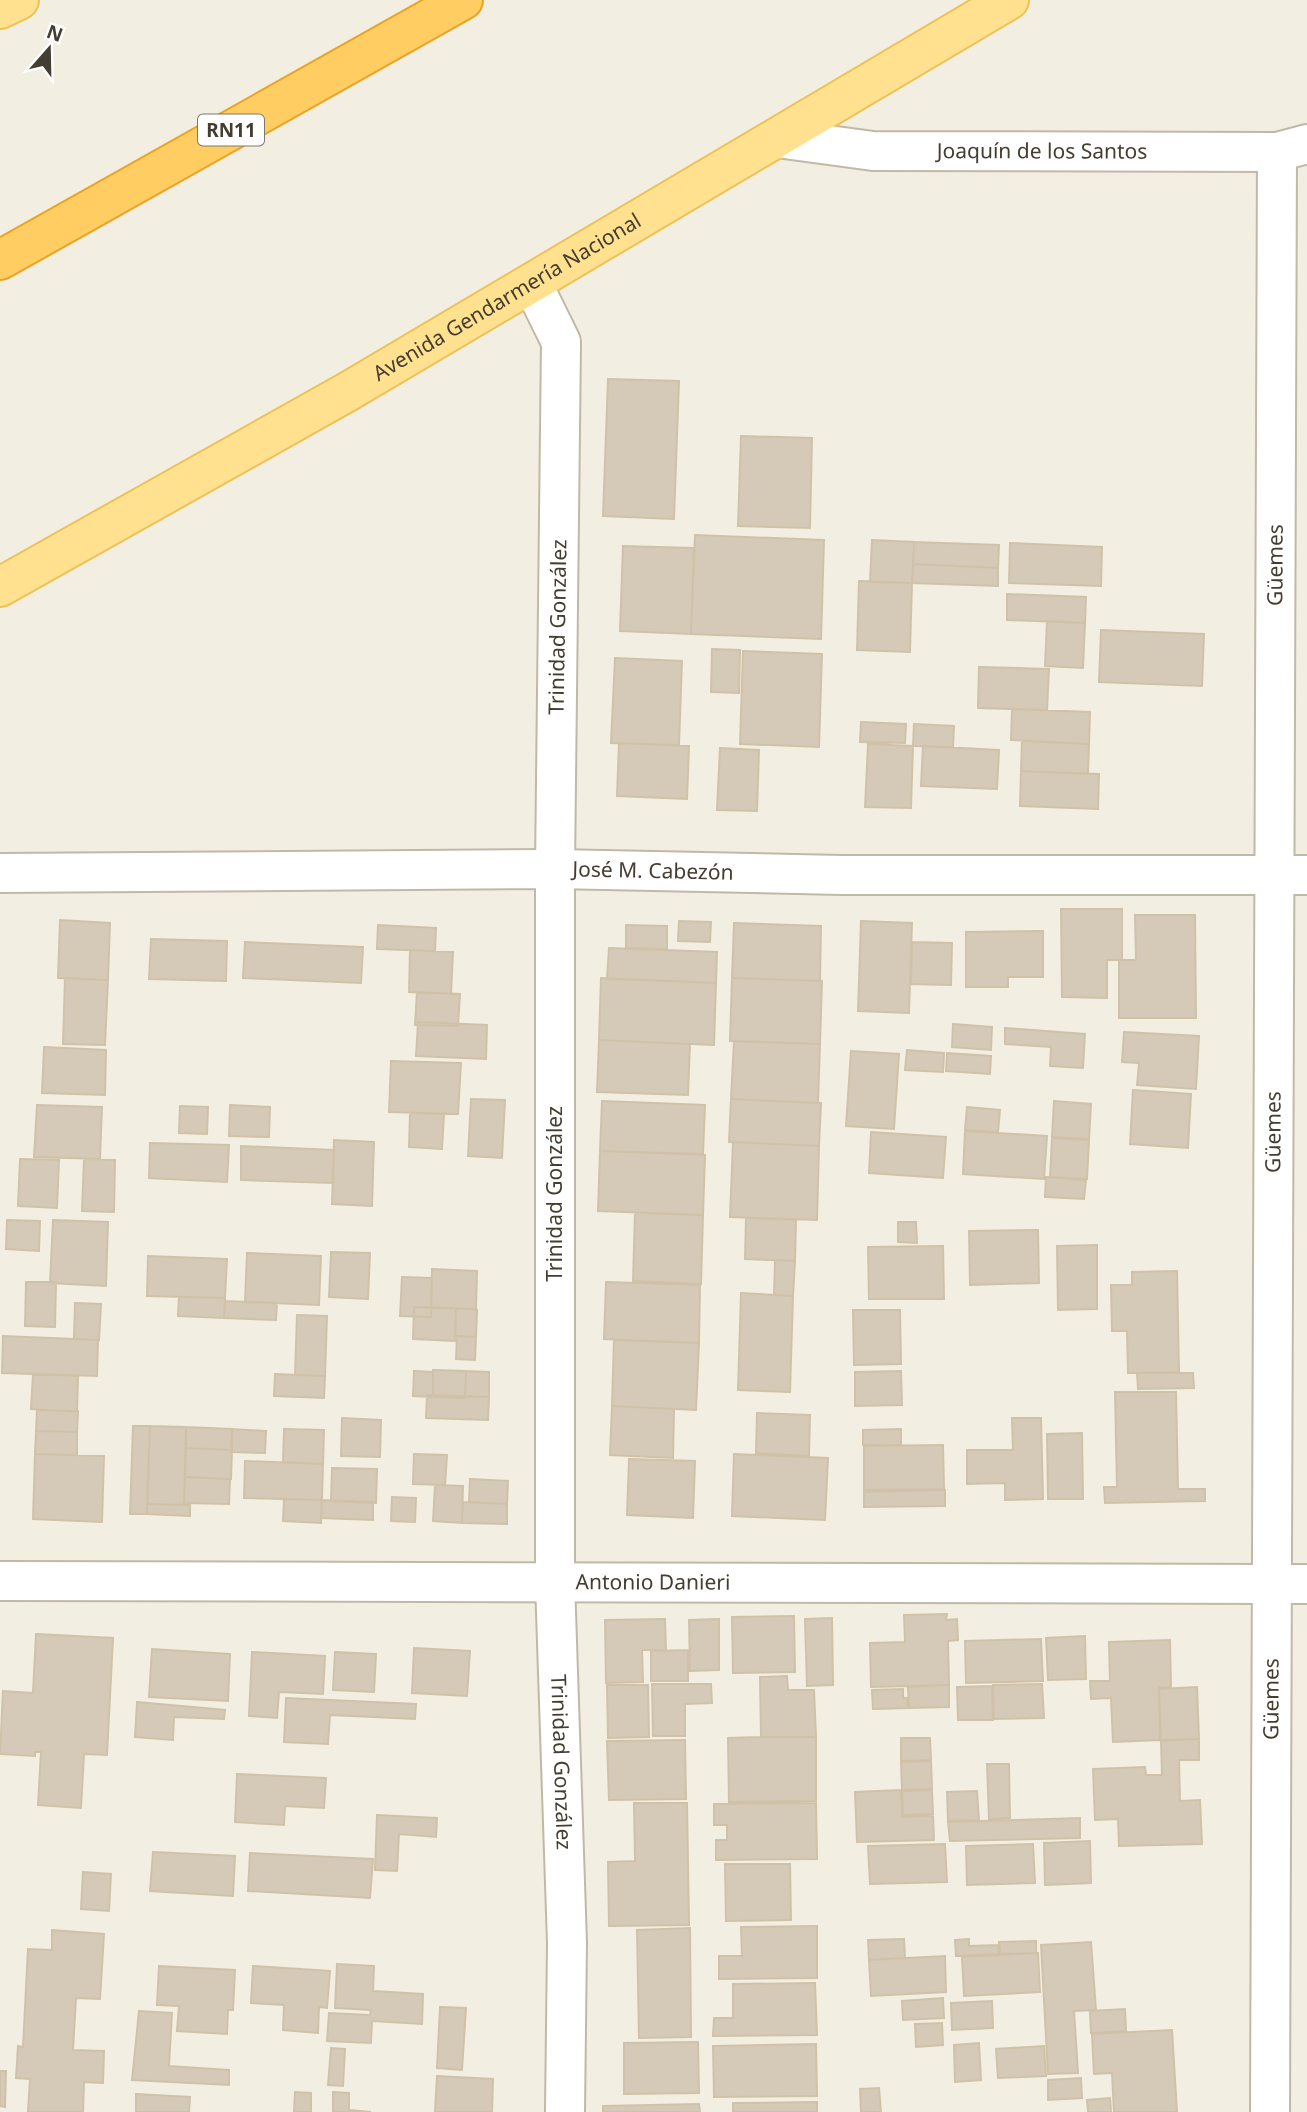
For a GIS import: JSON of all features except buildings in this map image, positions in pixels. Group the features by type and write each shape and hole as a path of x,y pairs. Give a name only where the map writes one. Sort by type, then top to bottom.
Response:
{"highway":[{"name":"RN11","path":"0,260 463,0"}],"main road":[{"path":"0,9 19,0"},
{"name":"Avenida Gendarmería Nacional","path":"0,587 348,391 1009,0"}],"street":[{"name":"Joaquín de los Santos","path":"777,138 873,151 1292,148"},
{"name":"Güemes","path":"1270,2112 1289,1584 1292,148"},
{"name":"Trinidad González","path":"531,283 561,342 555,869 555,1582 567,1942 565,2112"},
{"name":"José M. Cabezón","path":"0,873 555,869 842,875 1291,875"},
{"name":"Antonio Danieri","path":"0,1581 1289,1584"}]}
